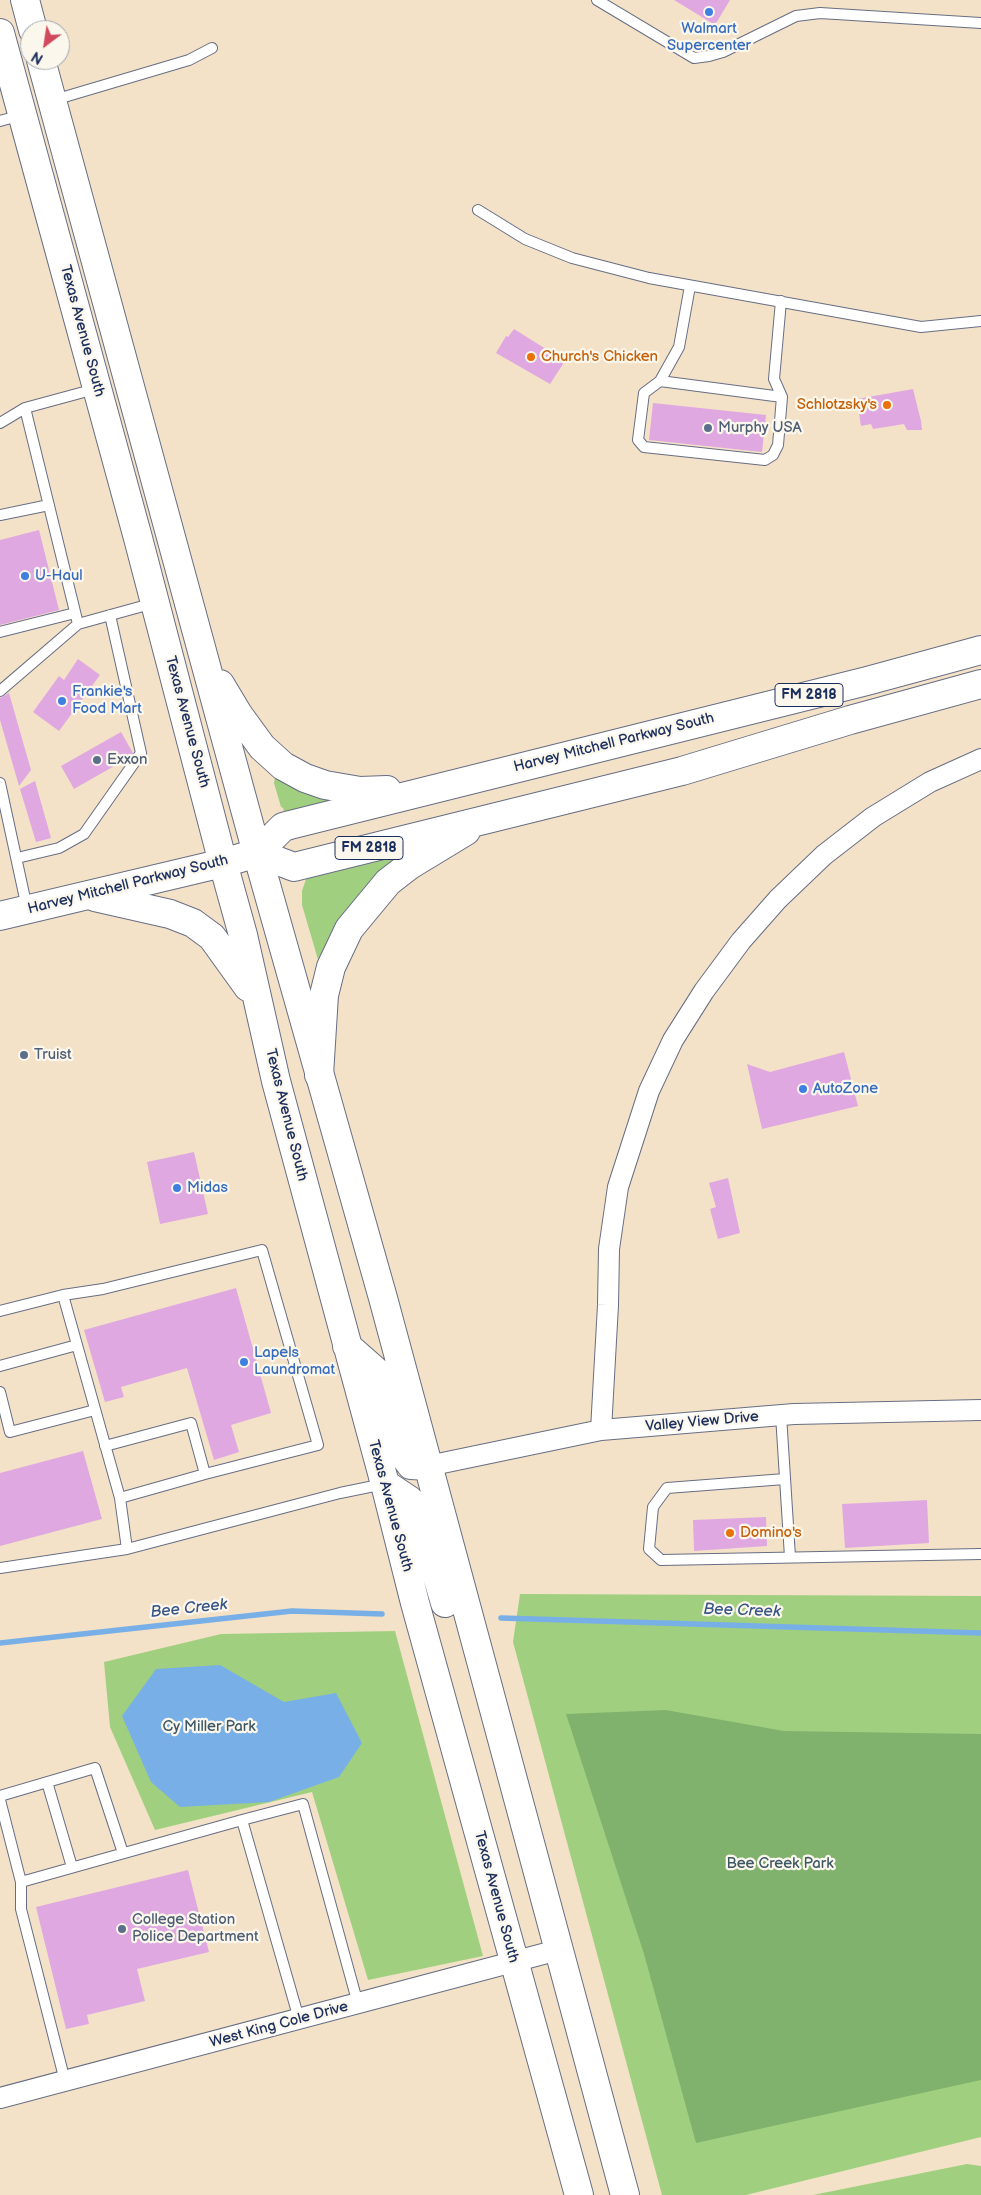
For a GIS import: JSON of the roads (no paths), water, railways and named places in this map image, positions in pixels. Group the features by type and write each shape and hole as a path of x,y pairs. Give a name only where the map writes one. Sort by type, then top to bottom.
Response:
{"main road":[{"path":"25,0 30,20"},
{"name":"Texas Avenue South","path":"0,33 11,118 98,388 243,935 276,1081 415,1602 579,2195"},
{"path":"44,70 257,853 428,1466 625,2195"},
{"name":"Harvey Mitchell Parkway South","path":"0,916 223,863 257,853 283,827 867,681 981,650"},
{"path":"203,654 238,714 262,747 283,766 305,778 345,789 426,790"},
{"name":"FM 2818","path":"257,853 294,867 682,771 850,720 981,684"},
{"path":"319,1075 324,995 331,967 349,929 388,882 410,865 430,855 483,820"},
{"path":"88,896 170,914 193,923 212,937 258,1000"},
{"path":"347,1346 380,1375 399,1449 411,1465 428,1466"},
{"path":"385,1484 409,1500 417,1508 446,1606 472,1630"}],"street":[{"path":"601,1430 609,1249 618,1187 649,1091 673,1040 704,991 742,941 778,899 824,855 873,817 930,782 981,759"},
{"name":"Valley View Drive","path":"428,1466 601,1430 781,1415 981,1410"},
{"name":"West King Cole Drive","path":"0,2098 558,1950"}],"lane":[{"path":"597,0 694,58 723,52 796,16 820,13 981,23"},
{"path":"52,100 189,60 212,48"},
{"path":"478,210 524,239 572,258 690,286 920,327 981,320"},
{"path":"690,286 679,347 660,381 644,393 638,440 644,447 765,460 773,455 778,445 782,397 774,379 781,301"},
{"path":"660,381 782,397"},
{"path":"0,423 25,408 98,388"},
{"path":"25,408 78,624"},
{"path":"0,515 49,505"},
{"path":"0,691 78,624 155,602"},
{"path":"0,632 75,613"},
{"path":"17,858 59,848 84,834 141,753 110,615"},
{"path":"0,783 4,824 17,858 28,909"},
{"path":"0,1311 63,1295 103,1289 262,1250 318,1445 120,1498"},
{"path":"63,1295 120,1498 127,1549"},
{"path":"0,1366 77,1345"},
{"path":"0,1392 10,1432 95,1410"},
{"path":"781,1415 790,1558"},
{"path":"105,1446 191,1424 205,1474"},
{"path":"785,1479 667,1488 653,1507 648,1548 661,1560 981,1554"},
{"path":"0,1568 127,1549 340,1493 385,1484"},
{"path":"65,2081 21,1910 21,1882 0,1798 95,1768 123,1853"},
{"path":"47,1782 72,1867"},
{"path":"21,1882 303,1804 358,2004"},
{"path":"242,1820 299,2019"}],"water":[{"path":"220,1665 284,1702 336,1693 362,1743 339,1777 269,1802 180,1807 151,1782 122,1716 156,1669"}],"waterway":[{"name":"Bee Creek","path":"0,1643 292,1611 382,1614"},
{"name":"Bee Creek","path":"501,1618 981,1633"}],"place":[{"name":"Walmart Supercenter","path":"709,12"},
{"name":"Church's Chicken","path":"531,357"},
{"name":"Schlotzsky's","path":"887,405"},
{"name":"Murphy USA","path":"708,428"},
{"name":"U-Haul","path":"25,576"},
{"name":"Frankie's Food Mart","path":"62,701"},
{"name":"Exxon","path":"97,760"},
{"name":"Truist","path":"24,1055"},
{"name":"AutoZone","path":"803,1089"},
{"name":"Midas","path":"177,1188"},
{"name":"Lapels Laundromat","path":"244,1362"},
{"name":"Domino's","path":"730,1533"},
{"name":"College Station Police Department","path":"122,1929"}],"park label":[{"name":"Cy Miller Park","path":"209,1727"},
{"name":"Bee Creek Park","path":"780,1864"}]}
